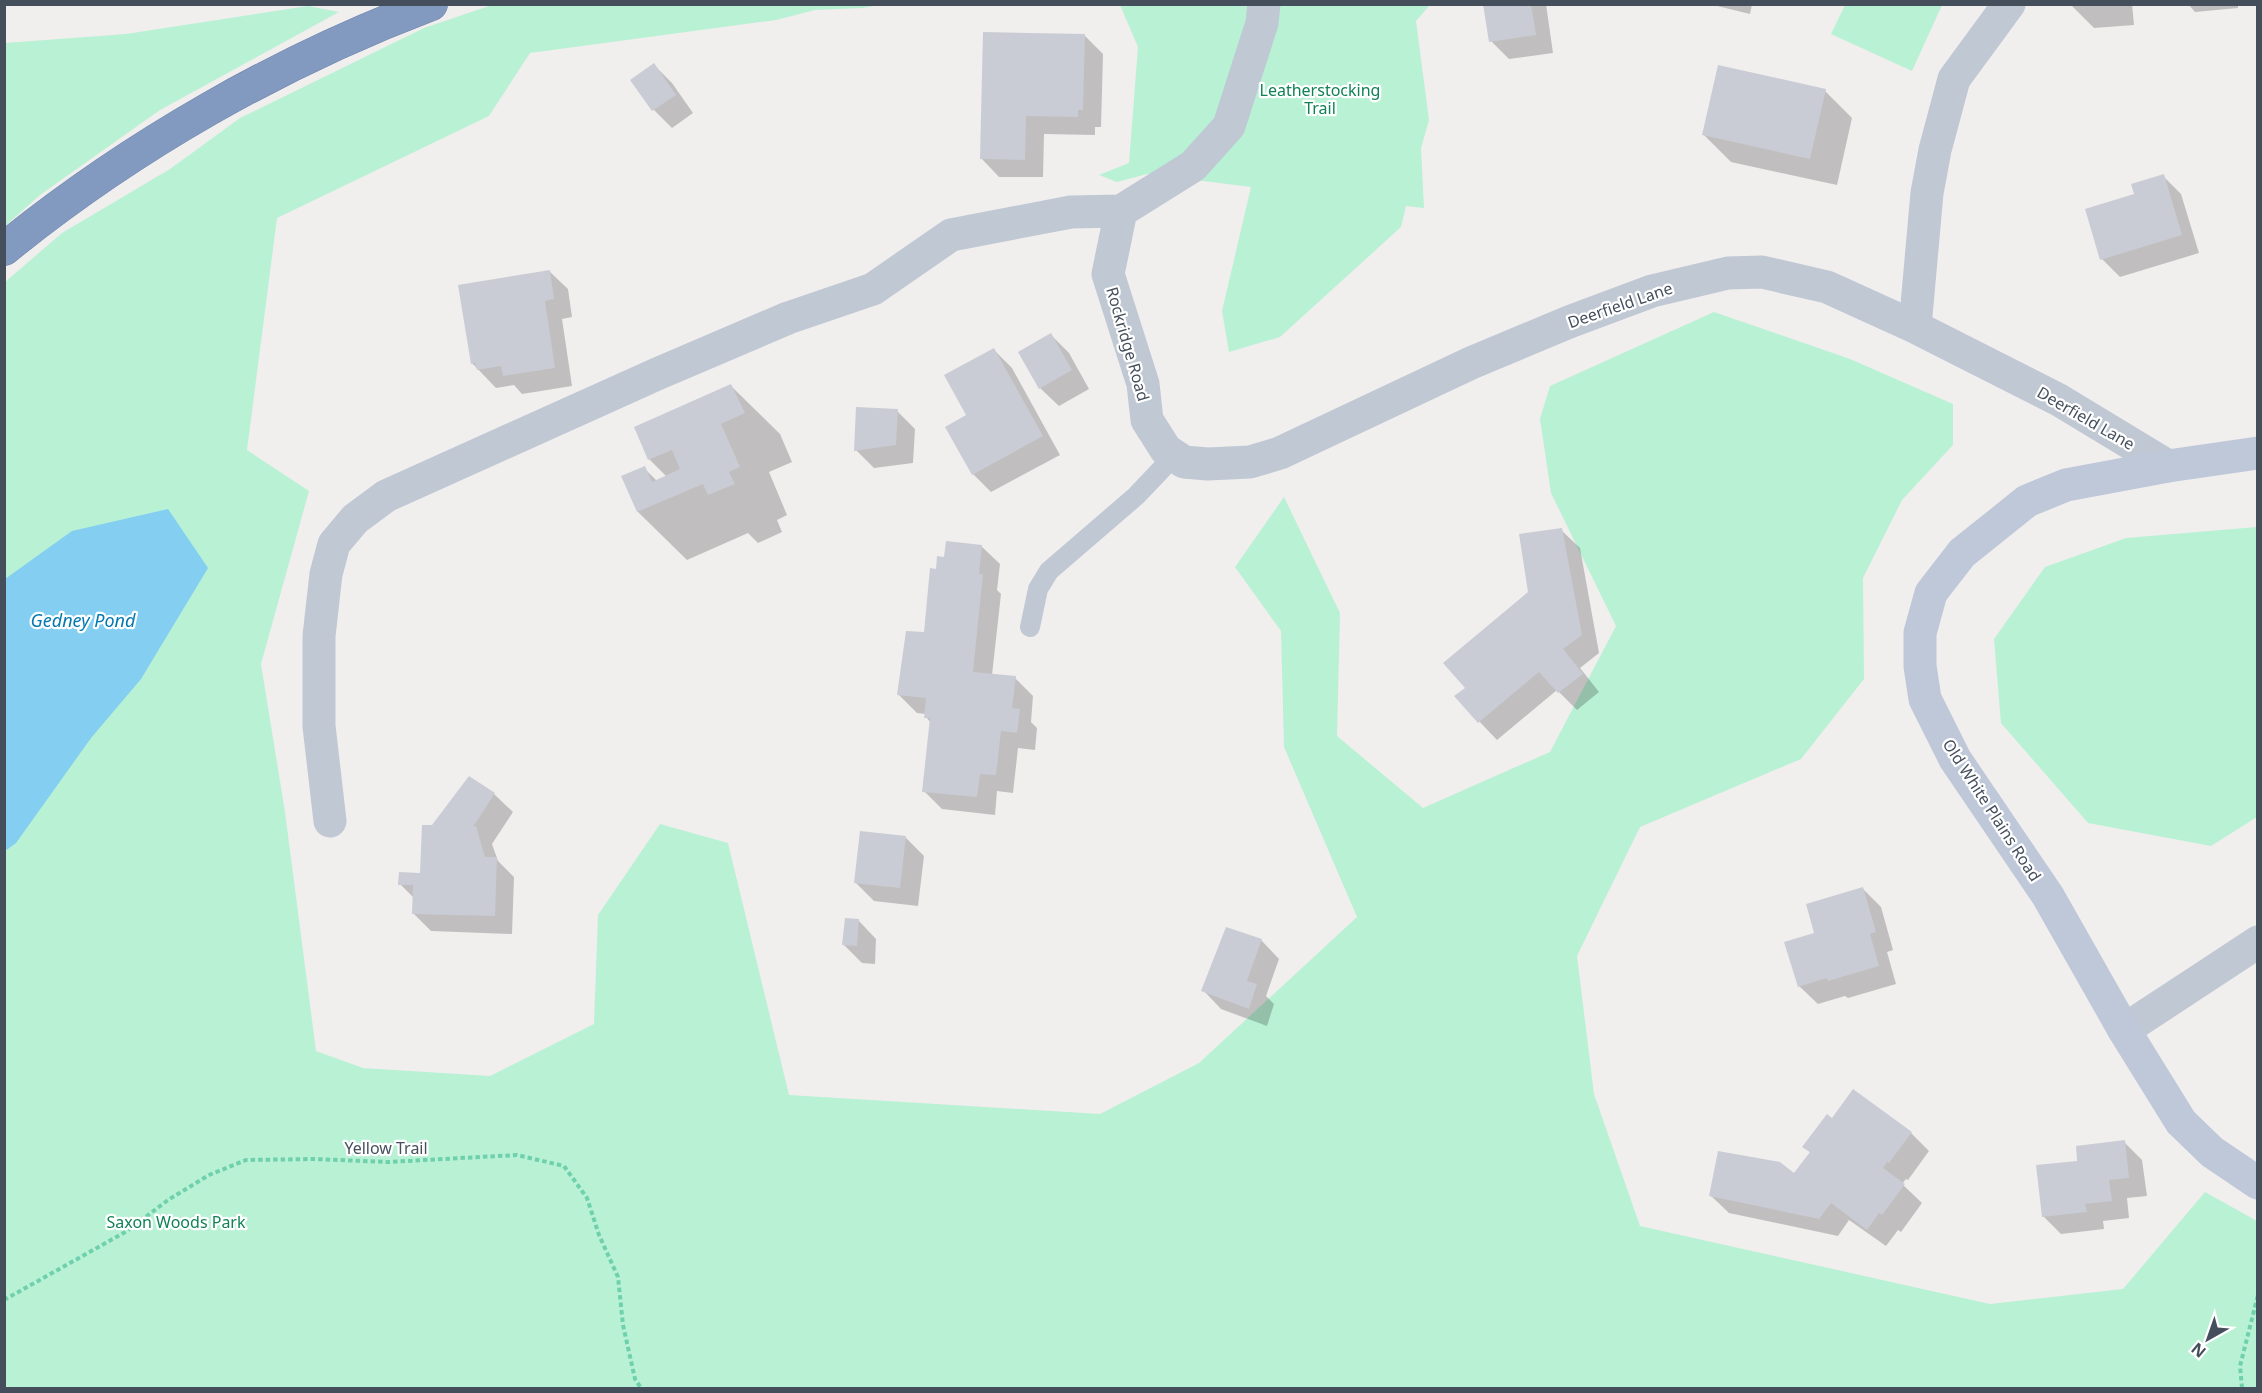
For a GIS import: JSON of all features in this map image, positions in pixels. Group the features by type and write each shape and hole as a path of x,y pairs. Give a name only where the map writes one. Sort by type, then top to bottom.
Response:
{"highway":[{"path":"4,249 99,178 234,96 336,45 431,4"}],"street":[{"path":"330,821 319,726 318,636 326,574 334,544 355,519 386,496 637,383 788,318 873,289 951,235 1071,212 1121,211 1193,166 1229,126 1262,23 1264,4"},
{"path":"1915,327 1927,194 1935,150 1954,78 2009,4"},
{"name":"Rockridge Road","path":"1121,211 1108,274 1143,384 1147,420 1170,452"},
{"name":"Deerfield Lane","path":"1170,452 1184,462 1208,464 1250,462 1280,453 1471,363 1569,322 1652,291 1728,273 1762,272 1827,287 1915,327 2060,400 2168,466"},
{"name":"Old White Plains Road","path":"2258,453 2168,466 2066,485 2027,501 1962,552 1931,593 1920,633 1920,666 1925,699 1950,749 2048,896 2124,1030 2181,1122 2212,1152 2258,1183"},
{"path":"2124,1030 2258,942"}],"lane":[{"path":"1030,627 1038,588 1049,571 1136,496 1170,452"}],"path":[{"name":"Yellow Trail","path":"4,1300 127,1231 168,1200 209,1175 246,1160 314,1159 388,1162 517,1155 564,1166 587,1198 599,1236 618,1277 623,1325 635,1379 641,1389"},
{"path":"2242,1389 2240,1366 2258,1295"}],"green space":[{"path":"1845,4 1942,5 1912,71 1831,34"},
{"name":"Saxon Woods Park","path":"492,5 880,5 815,10 776,20 530,53 489,116 277,218 247,450 309,491 261,664 285,812 316,1051 363,1068 490,1076 594,1024 598,915 660,824 728,843 789,1095 1100,1114 1199,1063 1357,917 1284,747 1281,631 1235,567 1284,497 1340,613 1337,736 1423,808 1550,752 1616,626 1551,493 1540,419 1550,386 1714,312 1850,359 1953,404 1953,445 1902,500 1863,578 1864,679 1801,759 1640,827 1577,956 1594,1094 1640,1226 1990,1304 2123,1289 2205,1192 2257,1221 2257,1388 5,1388 4,283 62,233 170,169 240,118 424,28"},
{"name":"Leatherstocking Trail","path":"1120,5 1430,5 1416,21 1429,120 1421,148 1424,208 1406,206 1401,227 1280,337 1229,352 1222,311 1251,187 1147,174 1117,182 1099,175 1129,163 1138,47"},
{"path":"308,6 339,12 160,110 40,195 5,226 5,43 126,34"},
{"path":"2257,527 2257,817 2211,846 2088,823 2001,723 1994,639 2045,567 2126,538"}],"water":[{"name":"Gedney Pond","path":"168,509 208,568 141,679 91,738 16,843 5,851 5,579 72,531"}],"building":[{"path":"1483,4 1531,4 1536,35 1489,42"},
{"path":"983,32 1085,34 1083,110 1078,110 1078,117 1026,116 1025,160 980,159"},
{"path":"654,63 676,95 652,111 630,80"},
{"path":"1718,65 1826,89 1810,159 1702,135"},
{"path":"2164,174 2182,235 2100,260 2085,209 2134,194 2131,184"},
{"path":"550,270 554,299 545,301 555,368 503,376 501,366 477,370 475,363 471,364 458,285"},
{"path":"1051,333 1072,370 1039,389 1018,352"},
{"path":"994,348 1043,436 972,475 945,427 966,415 944,375"},
{"path":"731,384 745,413 721,424 740,467 729,472 735,484 708,495 703,484 637,512 621,476 645,466 652,482 680,469 672,450 648,460 634,427"},
{"path":"856,407 898,409 896,445 854,451"},
{"path":"1562,528 1582,635 1563,649 1583,674 1558,693 1539,672 1478,723 1454,696 1465,688 1443,663 1528,592 1519,534"},
{"path":"946,541 982,545 979,574 983,574 973,672 1016,676 1012,708 1020,709 1017,733 1001,731 996,775 980,774 977,797 922,792 930,718 924,718 926,698 897,695 906,631 924,632 930,568 936,569 937,556 944,557"},
{"path":"469,776 495,793 473,827 476,826 485,857 497,857 495,916 412,914 413,885 398,885 399,872 420,873 422,825 432,825"},
{"path":"860,831 906,836 900,888 854,883"},
{"path":"1863,887 1876,932 1870,934 1879,966 1798,987 1784,942 1814,933 1806,904"},
{"path":"845,918 859,919 857,946 842,945"},
{"path":"1226,927 1262,939 1247,981 1257,984 1249,1009 1201,991"},
{"path":"1853,1089 1912,1132 1883,1168 1905,1184 1882,1215 1879,1213 1867,1230 1831,1203 1819,1219 1709,1196 1718,1151 1780,1162 1794,1173 1810,1152 1802,1147 1827,1114 1832,1118"},
{"path":"2125,1140 2129,1178 2109,1180 2112,1201 2085,1204 2087,1212 2042,1217 2036,1165 2077,1161 2076,1146"}]}
